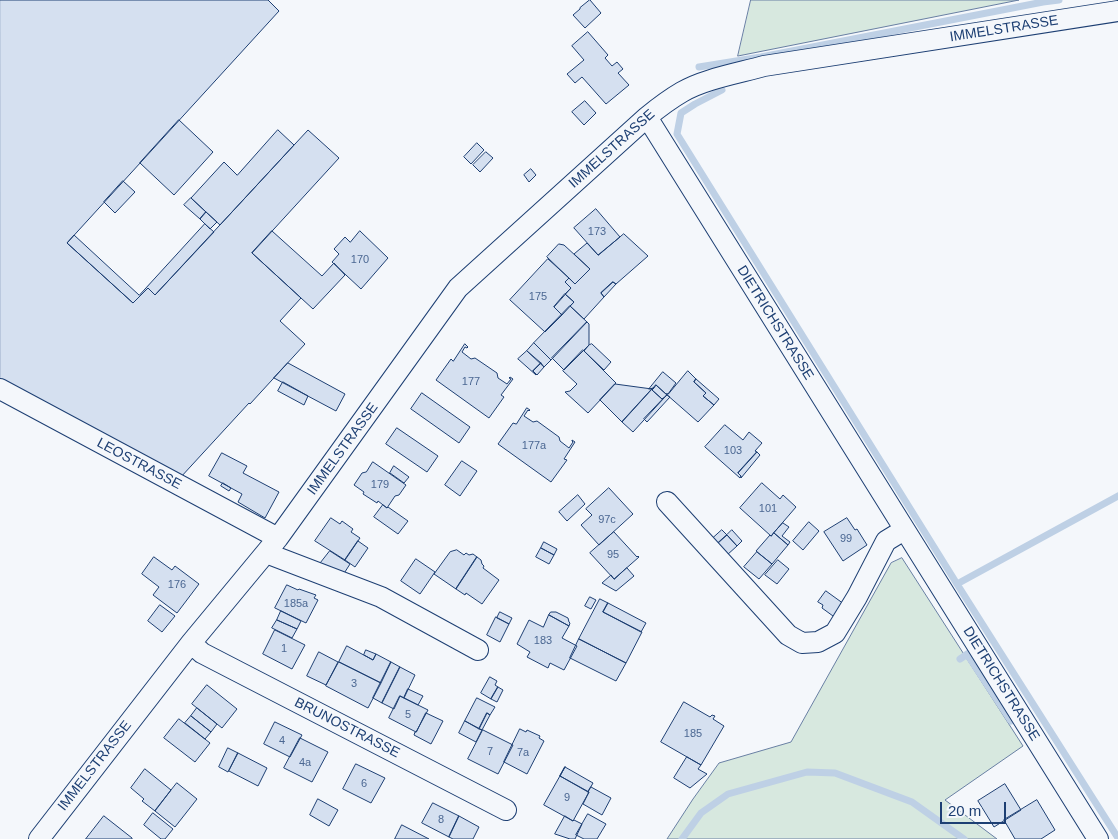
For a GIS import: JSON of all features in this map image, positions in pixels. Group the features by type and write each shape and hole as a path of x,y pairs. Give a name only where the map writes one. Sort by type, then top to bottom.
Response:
{"street":[{"name":"IMMELSTRASSE","path":"39,839 191,643 272,546 458,288 662,105 684,91 707,82 764,66 1118,11"},
{"name":"DIETRICHSTRASSE","path":"647,117 1098,839"},
{"name":"LEOSTRASSE","path":"0,389 272,546"},
{"path":"667,502 788,636 802,643 818,642 835,633 857,598 886,541 904,530"},
{"path":"272,546 381,597 478,650"},
{"name":"BRUNOSTRASSE","path":"191,643 202,652 506,810"}],"shaded area":[{"path":"751,0 1019,0 738,56"},
{"path":"902,558 1023,746 945,800 997,839 667,839 719,763 791,742 891,563"}],"building":[{"path":"0,0 268,0 279,11 67,243 133,303 148,288 155,295 308,130 339,158 252,253 301,298 280,321 305,344 180,478 0,383"},
{"path":"590,0 601,13 585,28 573,15"},
{"path":"588,32 608,55 605,58 612,66 617,62 623,69 618,73 629,85 606,104 582,77 575,83 567,74 584,60 572,46"},
{"path":"585,101 596,113 584,125 572,112"},
{"path":"179,120 213,152 174,195 140,163"},
{"path":"278,130 294,145 220,225 191,198 224,162 237,175"},
{"path":"477,143 484,150 471,164 464,157"},
{"path":"486,152 493,158 480,172 473,165"},
{"path":"531,169 536,175 529,182 524,175"},
{"path":"123,181 135,192 115,213 104,202"},
{"path":"191,198 206,212 200,219 184,205"},
{"path":"596,209 620,237 598,255 574,228"},
{"path":"206,212 217,222 210,229 200,219"},
{"path":"205,224 214,232 155,295 148,288 133,303 67,243 74,235 139,295"},
{"path":"272,231 322,276 334,263 345,275 313,309 252,253"},
{"path":"360,231 388,258 361,289 332,262 339,254 334,249 345,237 350,242"},
{"path":"624,234 648,256 616,284 613,282 601,293 604,297 584,319 570,306 574,302 565,294 571,288 565,282 569,278 575,284 590,269 574,254 587,243 598,255"},
{"path":"559,244 564,245 590,269 575,284 547,257"},
{"path":"548,259 569,278 565,282 571,288 554,307 562,315 545,332 510,300"},
{"path":"613,282 616,284 604,297 601,293"},
{"path":"565,294 574,302 562,315 554,307"},
{"path":"570,306 587,322 551,360 534,343"},
{"path":"587,322 589,324 589,345 564,370 552,358"},
{"path":"534,343 551,360 544,367 527,351"},
{"path":"465,344 468,347 465,347 462,352 471,359 475,358 497,373 498,378 507,384 511,379 510,377 513,379 501,395 504,397 489,418 436,380"},
{"path":"592,344 611,362 604,370 584,351"},
{"path":"583,350 616,383 588,413 565,392 570,391 577,384 563,371"},
{"path":"527,351 541,363 533,371 536,375 518,359"},
{"path":"288,363 345,394 336,411 274,378"},
{"path":"541,363 544,367 537,375 533,371"},
{"path":"688,371 696,379 694,382 706,393 703,396 714,405 698,422 666,394"},
{"path":"663,372 676,383 668,394 656,385 654,388 649,389"},
{"path":"696,379 719,399 714,405 703,396 706,393 694,382"},
{"path":"283,382 308,396 304,405 278,391"},
{"path":"615,384 652,389 622,422 600,400"},
{"path":"656,385 667,395 664,398 662,399 652,390"},
{"path":"653,388 652,390 662,399 664,398 633,432 622,422"},
{"path":"422,393 470,427 459,443 411,409"},
{"path":"667,395 670,397 647,422 644,419"},
{"path":"527,408 530,410 524,416 533,422 537,421 559,437 560,441 569,448 573,442 572,440 575,442 564,459 567,460 551,482 498,444"},
{"path":"725,425 743,440 749,432 762,443 755,451 757,452 738,473 741,476 740,478 705,447"},
{"path":"397,428 438,456 427,472 386,444"},
{"path":"757,452 760,455 741,478 738,473"},
{"path":"222,453 247,466 243,473 279,492 265,518 238,502 242,494 209,476"},
{"path":"462,461 477,471 460,496 445,485"},
{"path":"373,462 406,485 387,508 378,501 377,503 363,494 364,492 354,485"},
{"path":"394,466 409,477 404,483 390,473"},
{"path":"223,483 231,488 229,491 221,486"},
{"path":"762,483 780,499 783,495 796,507 771,536 740,508"},
{"path":"609,488 633,514 599,545 581,525 592,515 586,509"},
{"path":"578,495 585,504 567,521 559,512"},
{"path":"383,505 408,521 398,534 374,517"},
{"path":"331,518 340,524 342,521 353,529 351,532 360,538 345,560 315,541"},
{"path":"847,518 867,545 843,561 824,532"},
{"path":"809,522 819,531 803,550 793,541"},
{"path":"783,523 789,527 782,536 790,542 788,545 774,533"},
{"path":"722,530 727,535 717,544 712,539"},
{"path":"732,530 742,541 737,546 727,535"},
{"path":"614,532 639,557 614,579 590,553"},
{"path":"774,533 788,545 772,564 756,551"},
{"path":"727,535 737,546 727,555 717,544"},
{"path":"358,541 368,548 355,567 345,560"},
{"path":"544,542 557,549 554,555 541,548"},
{"path":"541,548 554,555 549,564 536,557"},
{"path":"457,550 464,555 466,553 469,555 473,554 477,557 456,589 434,574 450,552"},
{"path":"330,551 350,564 343,575 319,565"},
{"path":"757,552 772,564 759,579 744,567"},
{"path":"154,557 172,570 175,566 199,584 177,613 153,595 159,587 142,574"},
{"path":"477,557 481,560 483,568 499,580 482,604 466,593 465,595 456,589"},
{"path":"416,559 435,572 420,594 401,581"},
{"path":"778,560 789,569 777,584 765,575"},
{"path":"627,568 634,576 616,591 602,583 611,575 614,579"},
{"path":"287,585 316,595 314,598 318,600 306,623 275,608"},
{"path":"826,591 844,604 837,615 833,616 822,608 823,605 818,602"},
{"path":"590,597 596,600 591,609 585,606"},
{"path":"600,599 608,603 603,612 642,632 626,663 579,639"},
{"path":"608,603 646,623 641,632 603,612"},
{"path":"160,605 175,616 162,632 148,621"},
{"path":"281,611 301,621 297,629 277,620"},
{"path":"500,612 512,618 509,624 497,618"},
{"path":"551,612 556,612 568,618 569,626 549,615"},
{"path":"549,615 569,626 562,638 577,646 564,670 550,663 548,668 527,657 530,652 517,644 529,620 543,627"},
{"path":"496,617 509,624 500,642 487,635"},
{"path":"277,620 297,629 292,638 272,628"},
{"path":"275,630 305,645 292,669 263,654"},
{"path":"579,639 626,663 616,681 570,658"},
{"path":"347,646 373,660 376,654 391,662 381,683 339,662"},
{"path":"366,650 376,654 373,660 364,655"},
{"path":"319,652 338,662 326,685 307,676"},
{"path":"339,662 381,683 368,708 326,686"},
{"path":"391,662 400,667 382,703 373,698"},
{"path":"400,667 415,675 404,698 400,696 394,709 382,703"},
{"path":"490,677 497,681 495,685 498,687 491,699 481,693"},
{"path":"207,685 237,709 222,728 192,704"},
{"path":"498,687 503,690 497,702 491,699"},
{"path":"408,689 423,696 418,705 404,698"},
{"path":"400,696 428,710 416,732 389,718"},
{"path":"477,698 495,707 490,715 487,713 479,729 465,721"},
{"path":"684,702 710,717 712,715 715,716 713,719 724,726 701,765 661,742"},
{"path":"197,708 217,724 211,732 191,716"},
{"path":"426,713 443,721 431,744 414,735"},
{"path":"487,713 490,715 482,730 479,729"},
{"path":"191,716 211,732 205,739 185,723"},
{"path":"179,719 210,743 195,762 164,738"},
{"path":"465,721 482,730 476,742 459,733"},
{"path":"275,722 302,735 290,757 264,744"},
{"path":"520,729 540,736 539,738 544,741 527,774 504,762"},
{"path":"483,730 513,745 498,774 468,759"},
{"path":"300,738 328,752 312,782 284,768"},
{"path":"228,748 238,753 228,772 219,767"},
{"path":"238,753 267,768 258,786 229,771"},
{"path":"687,757 701,765 698,769 707,774 690,788 674,778"},
{"path":"356,764 385,778 371,803 343,789"},
{"path":"565,767 593,783 588,792 560,776"},
{"path":"145,769 171,790 155,811 142,801 144,799 131,788"},
{"path":"560,776 589,792 573,821 544,805"},
{"path":"177,783 197,799 175,827 155,811"},
{"path":"1005,784 1021,810 994,827 978,801"},
{"path":"591,787 611,798 602,815 583,804"},
{"path":"318,799 338,810 329,826 310,815"},
{"path":"1037,800 1055,830 1041,839 1015,839 1004,820"},
{"path":"433,803 459,816 449,837 422,823"},
{"path":"153,813 173,829 165,839 161,839 144,825"},
{"path":"588,814 606,824 597,839 584,839 576,835"},
{"path":"104,816 132,838 132,839 86,839"},
{"path":"459,816 479,827 473,839 453,839 449,837"},
{"path":"565,816 582,824 575,839 555,834"},
{"path":"402,825 429,839 395,839"}],"waterway":[{"path":"699,67 761,57 1059,0"},
{"path":"722,90 681,113 677,134 957,584 1118,838"},
{"path":"957,584 1118,496"},
{"path":"960,659 969,653"},
{"path":"967,654 1011,721"},
{"path":"682,839 701,813 728,794 807,772 835,773 912,802 964,839"}]}
